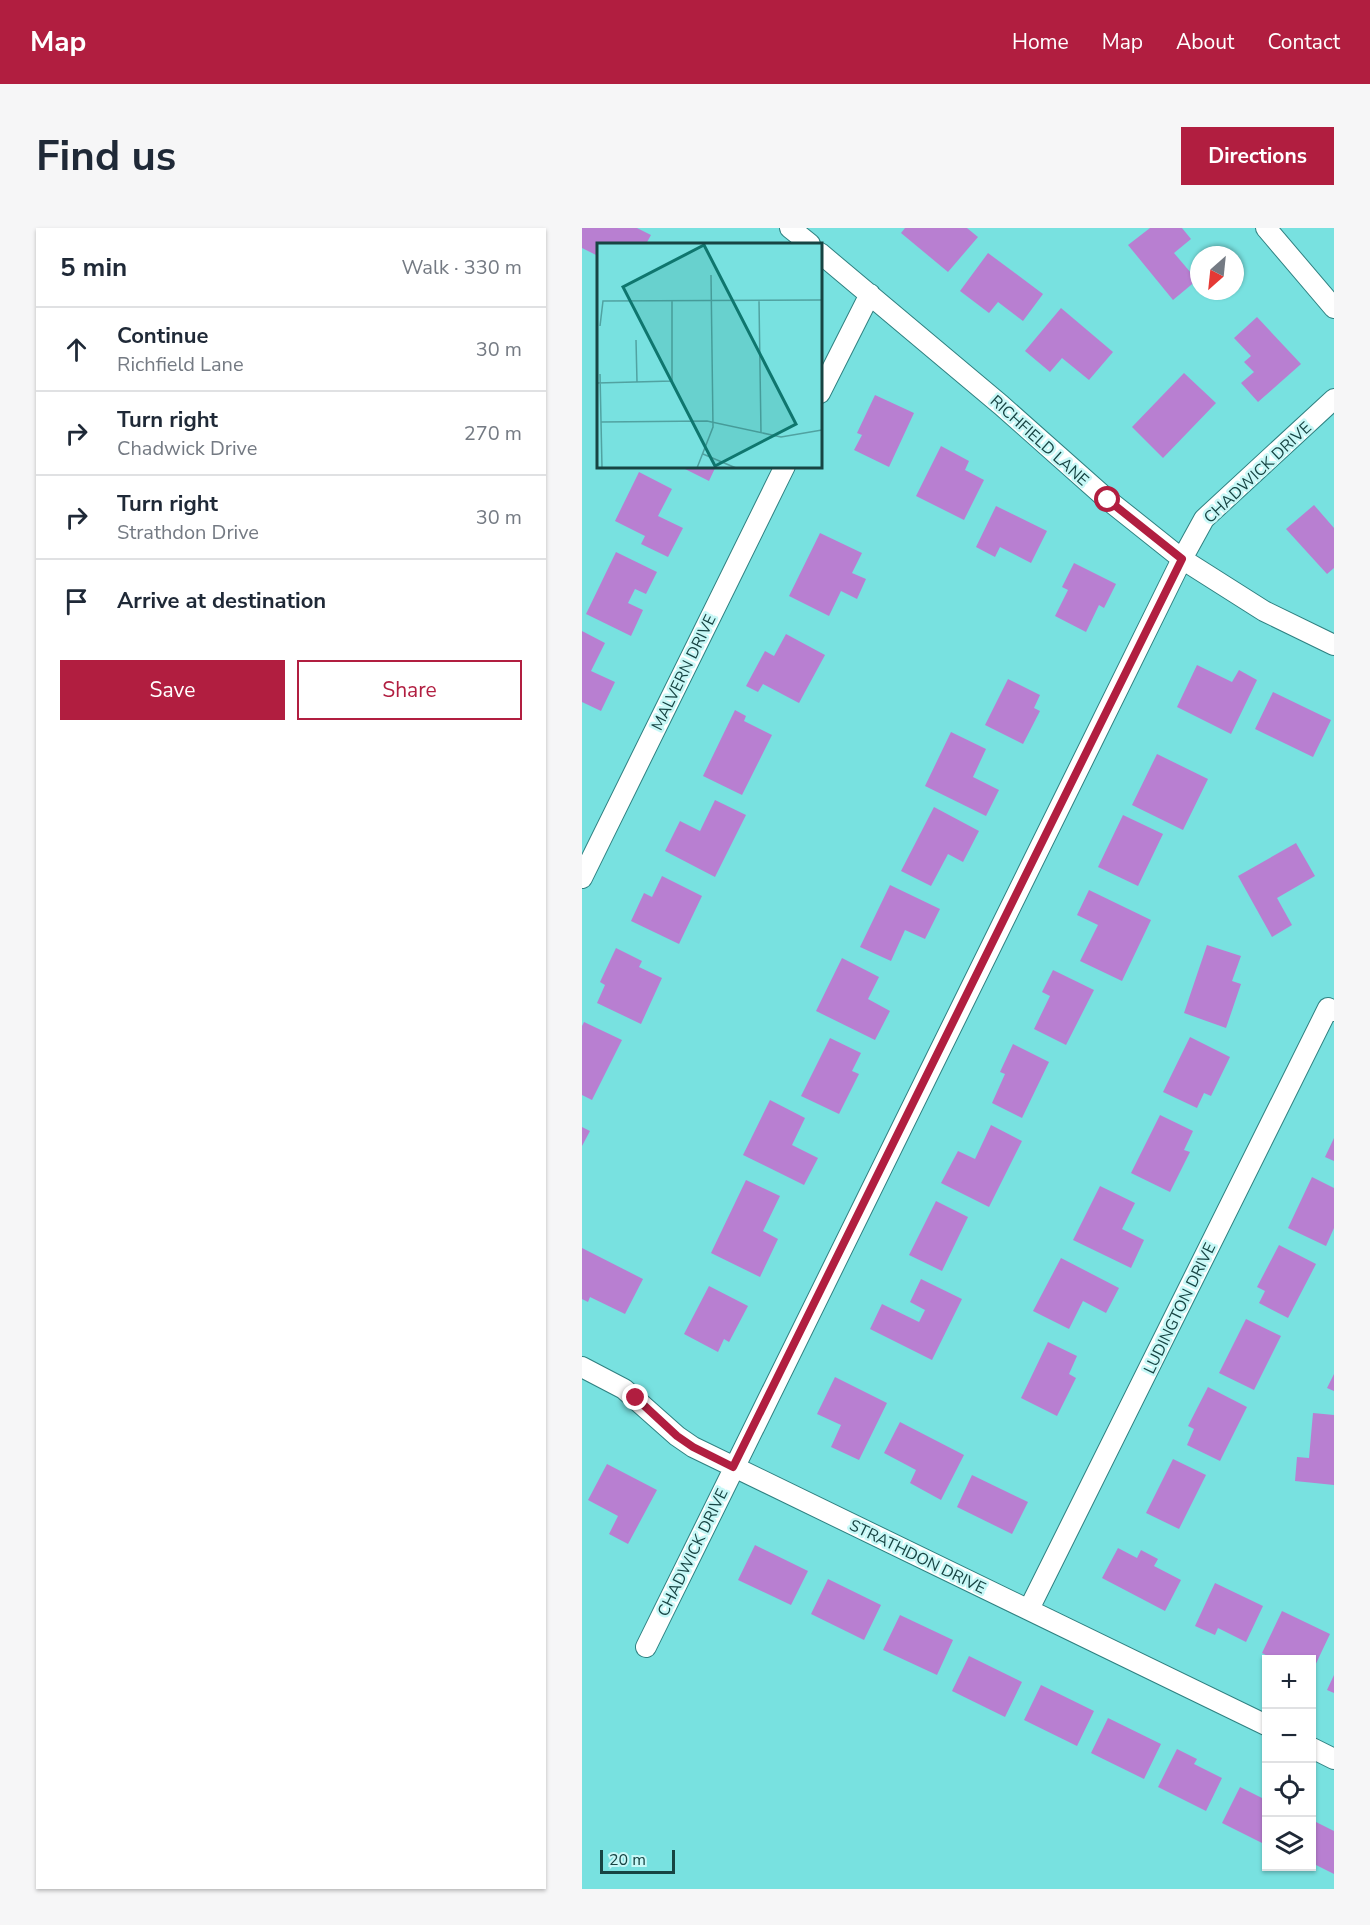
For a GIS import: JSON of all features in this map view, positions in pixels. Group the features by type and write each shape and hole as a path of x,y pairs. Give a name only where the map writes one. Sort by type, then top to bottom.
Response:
{"street":[{"path":"790,228 809,243"},
{"path":"1266,228 1334,309"},
{"name":"RICHFIELD LANE","path":"822,256 1001,405 1108,500 1182,559 1264,611 1334,645"},
{"path":"822,389 870,294"},
{"name":"CHADWICK DRIVE","path":"646,1647 1182,559 1204,519 1334,399"},
{"name":"MALVERN DRIVE","path":"582,878 783,468"},
{"name":"LUDINGTON DRIVE","path":"1029,1609 1331,1009"},
{"name":"STRATHDON DRIVE","path":"582,1367 624,1389 677,1436 693,1447 1262,1723"},
{"path":"1316,1750 1334,1759"}],"building":[{"path":"582,228 637,228 651,235 647,243 597,243 597,256 582,248"},
{"path":"905,228 967,228 978,237 948,272 901,233"},
{"path":"1150,228 1182,228 1191,239 1174,253 1190,272 1190,286 1173,300 1128,245"},
{"path":"988,253 1043,294 1023,321 998,302 989,313 960,291"},
{"path":"1061,308 1113,352 1089,380 1062,358 1050,372 1025,351"},
{"path":"1257,317 1301,364 1258,402 1241,383 1254,372 1244,362 1251,356 1234,338"},
{"path":"1184,373 1216,403 1163,458 1132,427"},
{"path":"875,395 914,413 889,467 854,450 862,435 857,433"},
{"path":"941,446 969,461 965,470 984,480 964,520 916,496"},
{"path":"683,468 715,468 709,481"},
{"path":"639,472 672,489 658,516 683,528 668,557 641,544 645,536 615,521"},
{"path":"1314,505 1334,528 1334,568 1327,574 1286,529"},
{"path":"996,506 1047,531 1031,563 1000,547 995,557 976,547"},
{"path":"820,533 862,553 852,573 866,579 857,599 841,591 829,616 789,596"},
{"path":"616,552 657,572 646,594 635,589 628,603 643,610 631,636 586,614"},
{"path":"1074,563 1116,584 1104,608 1099,605 1086,632 1055,616 1068,590 1062,587"},
{"path":"582,631 605,643 591,671 615,682 601,711 582,702"},
{"path":"786,634 825,655 799,703 763,684 758,692 746,686 765,651 774,656"},
{"path":"1197,665 1232,682 1239,670 1257,680 1231,734 1177,707"},
{"path":"1008,679 1040,695 1034,708 1040,711 1023,744 985,725"},
{"path":"1273,692 1331,720 1313,757 1255,729"},
{"path":"735,710 746,716 744,721 772,735 742,795 703,776"},
{"path":"951,732 986,749 973,777 999,790 986,816 925,786"},
{"path":"1157,754 1208,779 1183,830 1132,805"},
{"path":"715,800 746,815 715,877 665,851 680,821 700,831"},
{"path":"934,807 979,831 963,862 948,854 931,886 901,871"},
{"path":"1123,815 1163,834 1138,886 1098,867"},
{"path":"1296,843 1315,876 1277,898 1292,925 1272,937 1238,876"},
{"path":"662,876 702,896 679,944 631,921 644,893 652,897"},
{"path":"890,885 940,909 925,939 905,930 891,961 860,947"},
{"path":"1089,890 1151,920 1122,981 1080,961 1098,925 1077,915"},
{"path":"1207,945 1241,956 1232,981 1241,984 1226,1028 1184,1013"},
{"path":"616,948 642,961 639,967 662,978 641,1024 597,1003 605,985 600,982"},
{"path":"842,958 879,977 868,999 890,1011 875,1040 816,1011"},
{"path":"1053,970 1094,990 1066,1045 1034,1029 1050,996 1042,992"},
{"path":"584,1022 622,1040 592,1100 582,1095 582,1026"},
{"path":"1190,1037 1230,1057 1211,1096 1204,1093 1197,1108 1163,1092"},
{"path":"830,1038 861,1053 852,1071 859,1074 839,1114 801,1096"},
{"path":"1013,1044 1049,1062 1022,1118 992,1103 1005,1074 1000,1072"},
{"path":"770,1100 805,1118 792,1145 818,1158 804,1185 743,1155"},
{"path":"1160,1115 1193,1131 1184,1150 1190,1152 1170,1192 1131,1173"},
{"path":"991,1125 1022,1141 989,1207 941,1183 958,1151 975,1159"},
{"path":"582,1127 590,1131 582,1146"},
{"path":"1334,1138 1334,1161 1325,1157"},
{"path":"1312,1177 1334,1188 1334,1228 1326,1246 1288,1228"},
{"path":"746,1180 780,1196 763,1231 778,1239 760,1277 711,1253"},
{"path":"1100,1186 1135,1203 1122,1229 1144,1240 1131,1268 1073,1240"},
{"path":"936,1201 968,1217 942,1271 909,1255"},
{"path":"1279,1245 1316,1264 1288,1318 1259,1303 1265,1291 1257,1287"},
{"path":"582,1248 643,1279 625,1314 590,1297 588,1302 582,1299"},
{"path":"1061,1258 1119,1288 1106,1313 1083,1301 1069,1329 1033,1311"},
{"path":"921,1279 962,1299 932,1360 870,1329 882,1304 919,1322 925,1310 910,1302"},
{"path":"709,1286 748,1306 729,1342 724,1339 718,1352 684,1334"},
{"path":"1246,1319 1281,1336 1254,1390 1219,1373"},
{"path":"1048,1342 1077,1356 1069,1374 1076,1378 1057,1416 1021,1398"},
{"path":"1334,1374 1334,1391 1327,1388"},
{"path":"835,1377 887,1403 859,1460 831,1447 841,1425 817,1414"},
{"path":"1208,1387 1247,1407 1220,1461 1187,1445 1194,1429 1188,1426"},
{"path":"1313,1413 1334,1415 1334,1485 1295,1481 1297,1457 1309,1458"},
{"path":"900,1422 964,1455 941,1500 910,1483 916,1470 884,1453"},
{"path":"1173,1459 1206,1475 1179,1529 1146,1513"},
{"path":"607,1464 657,1490 628,1544 609,1534 618,1516 588,1500"},
{"path":"972,1475 1028,1502 1012,1534 957,1507"},
{"path":"755,1545 808,1571 791,1605 738,1580"},
{"path":"1118,1548 1137,1558 1141,1550 1158,1559 1154,1566 1181,1580 1165,1611 1102,1578"},
{"path":"828,1579 881,1605 864,1640 811,1614"},
{"path":"1215,1583 1263,1606 1246,1642 1218,1628 1215,1635 1195,1626"},
{"path":"1282,1611 1330,1634 1316,1664 1316,1655 1266,1655 1262,1653"},
{"path":"900,1615 953,1640 937,1675 883,1650"},
{"path":"969,1656 1022,1682 1005,1717 952,1691"},
{"path":"1334,1675 1334,1693 1327,1690"},
{"path":"1041,1685 1094,1711 1077,1746 1024,1720"},
{"path":"1108,1718 1161,1744 1144,1779 1091,1753"},
{"path":"1177,1749 1197,1759 1194,1764 1222,1778 1206,1811 1158,1787"},
{"path":"1240,1787 1262,1798 1262,1843 1222,1823"},
{"path":"1316,1822 1334,1831 1334,1874 1316,1865"}],"route":[{"path":"636,1398 677,1436 693,1447 733,1467 1182,559 1108,500"}]}
